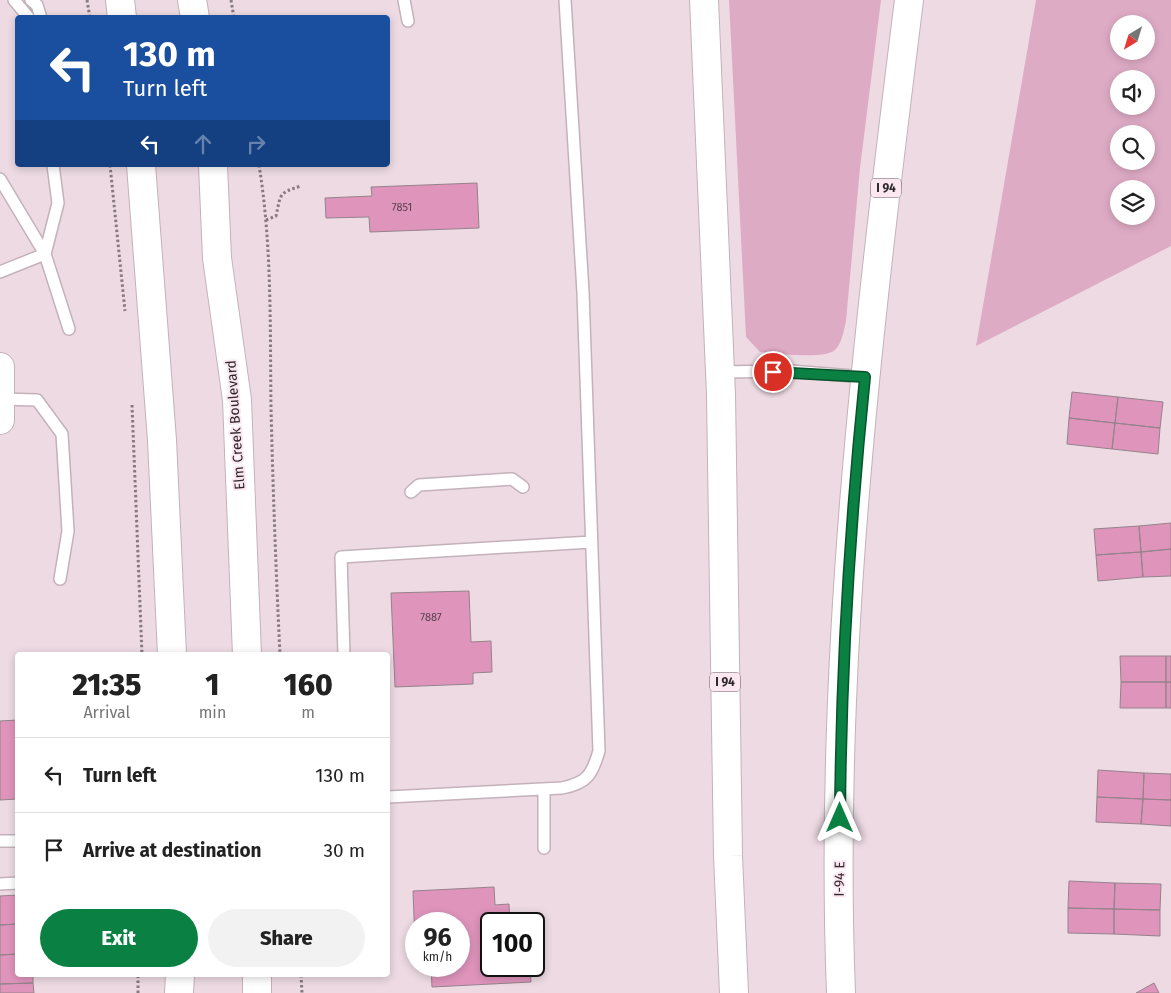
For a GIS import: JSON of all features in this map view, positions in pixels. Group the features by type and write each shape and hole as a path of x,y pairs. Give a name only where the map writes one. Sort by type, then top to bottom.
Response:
{"main road":[{"path":"120,0 122,15"},
{"path":"192,0 194,15"},
{"name":"I 94","path":"704,0 720,372 728,856 734,993"},
{"name":"I 94","path":"865,377 877,258 909,0"},
{"path":"141,167 162,440 172,652"},
{"name":"Elm Creek Boulevard","path":"213,167 217,258 237,400 247,652"},
{"path":"0,367 1,409"},
{"name":"I-94 E","path":"841,993 839,939 840,726 848,574 865,377"},
{"path":"179,993 180,977"},
{"path":"257,977 257,993"}],"lane":[{"path":"14,0 26,15"},
{"path":"31,0 37,5 41,15"},
{"path":"404,0 408,21"},
{"path":"390,797 544,789 576,785 588,777 599,751 583,292 565,0"},
{"path":"45,254 58,203 53,167"},
{"path":"0,180 45,254 69,330"},
{"path":"0,272 45,254"},
{"path":"720,372 791,372 865,377"},
{"path":"1,409 37,400 62,434 68,531 60,580"},
{"path":"411,492 419,485 512,479 523,487"},
{"path":"344,652 341,557 591,542"},
{"path":"544,789 544,848"},
{"path":"0,841 15,841"},
{"path":"0,884 15,883"}],"path":[{"path":"87,0 90,15"},
{"path":"231,0 234,15"},
{"path":"110,167 126,314"},
{"path":"259,167 266,220 270,283 272,486 280,652"},
{"path":"266,220 276,216 281,195 284,191 301,186"},
{"path":"132,403 142,652"},
{"path":"138,977 138,993"},
{"path":"302,977 302,993"}],"shaded area":[{"path":"729,0 881,0 860,168 846,321 839,344 835,350 829,353 810,355 760,352 746,337"},
{"path":"1036,0 1171,0 1171,246 976,346"}],"building":[{"path":"477,183 479,228 370,232 369,217 326,218 325,198 372,196 371,187"},
{"path":"1072,392 1118,397 1115,423 1069,418"},
{"path":"1118,397 1163,402 1160,428 1115,423"},
{"path":"1069,418 1115,423 1112,449 1067,444"},
{"path":"1115,423 1160,428 1158,454 1112,449"},
{"path":"1171,523 1171,549 1141,552 1139,526"},
{"path":"1139,526 1141,552 1096,555 1094,529"},
{"path":"1171,549 1171,576 1143,577 1141,552"},
{"path":"1141,552 1143,577 1098,581 1096,555"},
{"path":"469,591 471,642 491,641 492,672 473,673 473,684 395,687 391,593"},
{"path":"1120,656 1166,656 1166,682 1121,682"},
{"path":"1166,656 1171,656 1171,682 1166,682"},
{"path":"1121,682 1166,682 1166,708 1120,708"},
{"path":"1166,682 1171,682 1171,708 1166,708"},
{"path":"15,720 15,799 0,800 0,721"},
{"path":"1098,770 1144,773 1143,799 1097,797"},
{"path":"1144,773 1171,774 1171,800 1143,799"},
{"path":"1097,797 1143,799 1141,824 1096,822"},
{"path":"1143,799 1171,800 1171,826 1141,824"},
{"path":"1069,881 1115,883 1114,909 1068,908"},
{"path":"1115,883 1161,884 1160,910 1114,909"},
{"path":"494,887 495,905 509,904 509,912 480,912 480,977 531,977 531,982 432,987 432,977 470,977 470,912 414,912 413,891"},
{"path":"15,895 15,924 0,925 0,896"},
{"path":"1068,908 1114,909 1114,934 1068,933"},
{"path":"1114,909 1160,910 1160,936 1114,934"},
{"path":"15,924 15,954 0,955 0,925"},
{"path":"15,954 15,977 33,977 33,983 0,984 0,955"},
{"path":"33,983 34,993 0,993 0,984"},
{"path":"1154,983 1159,993 1136,993"}],"route":[{"path":"773,372 865,377 848,574 840,726 840,818"}]}
